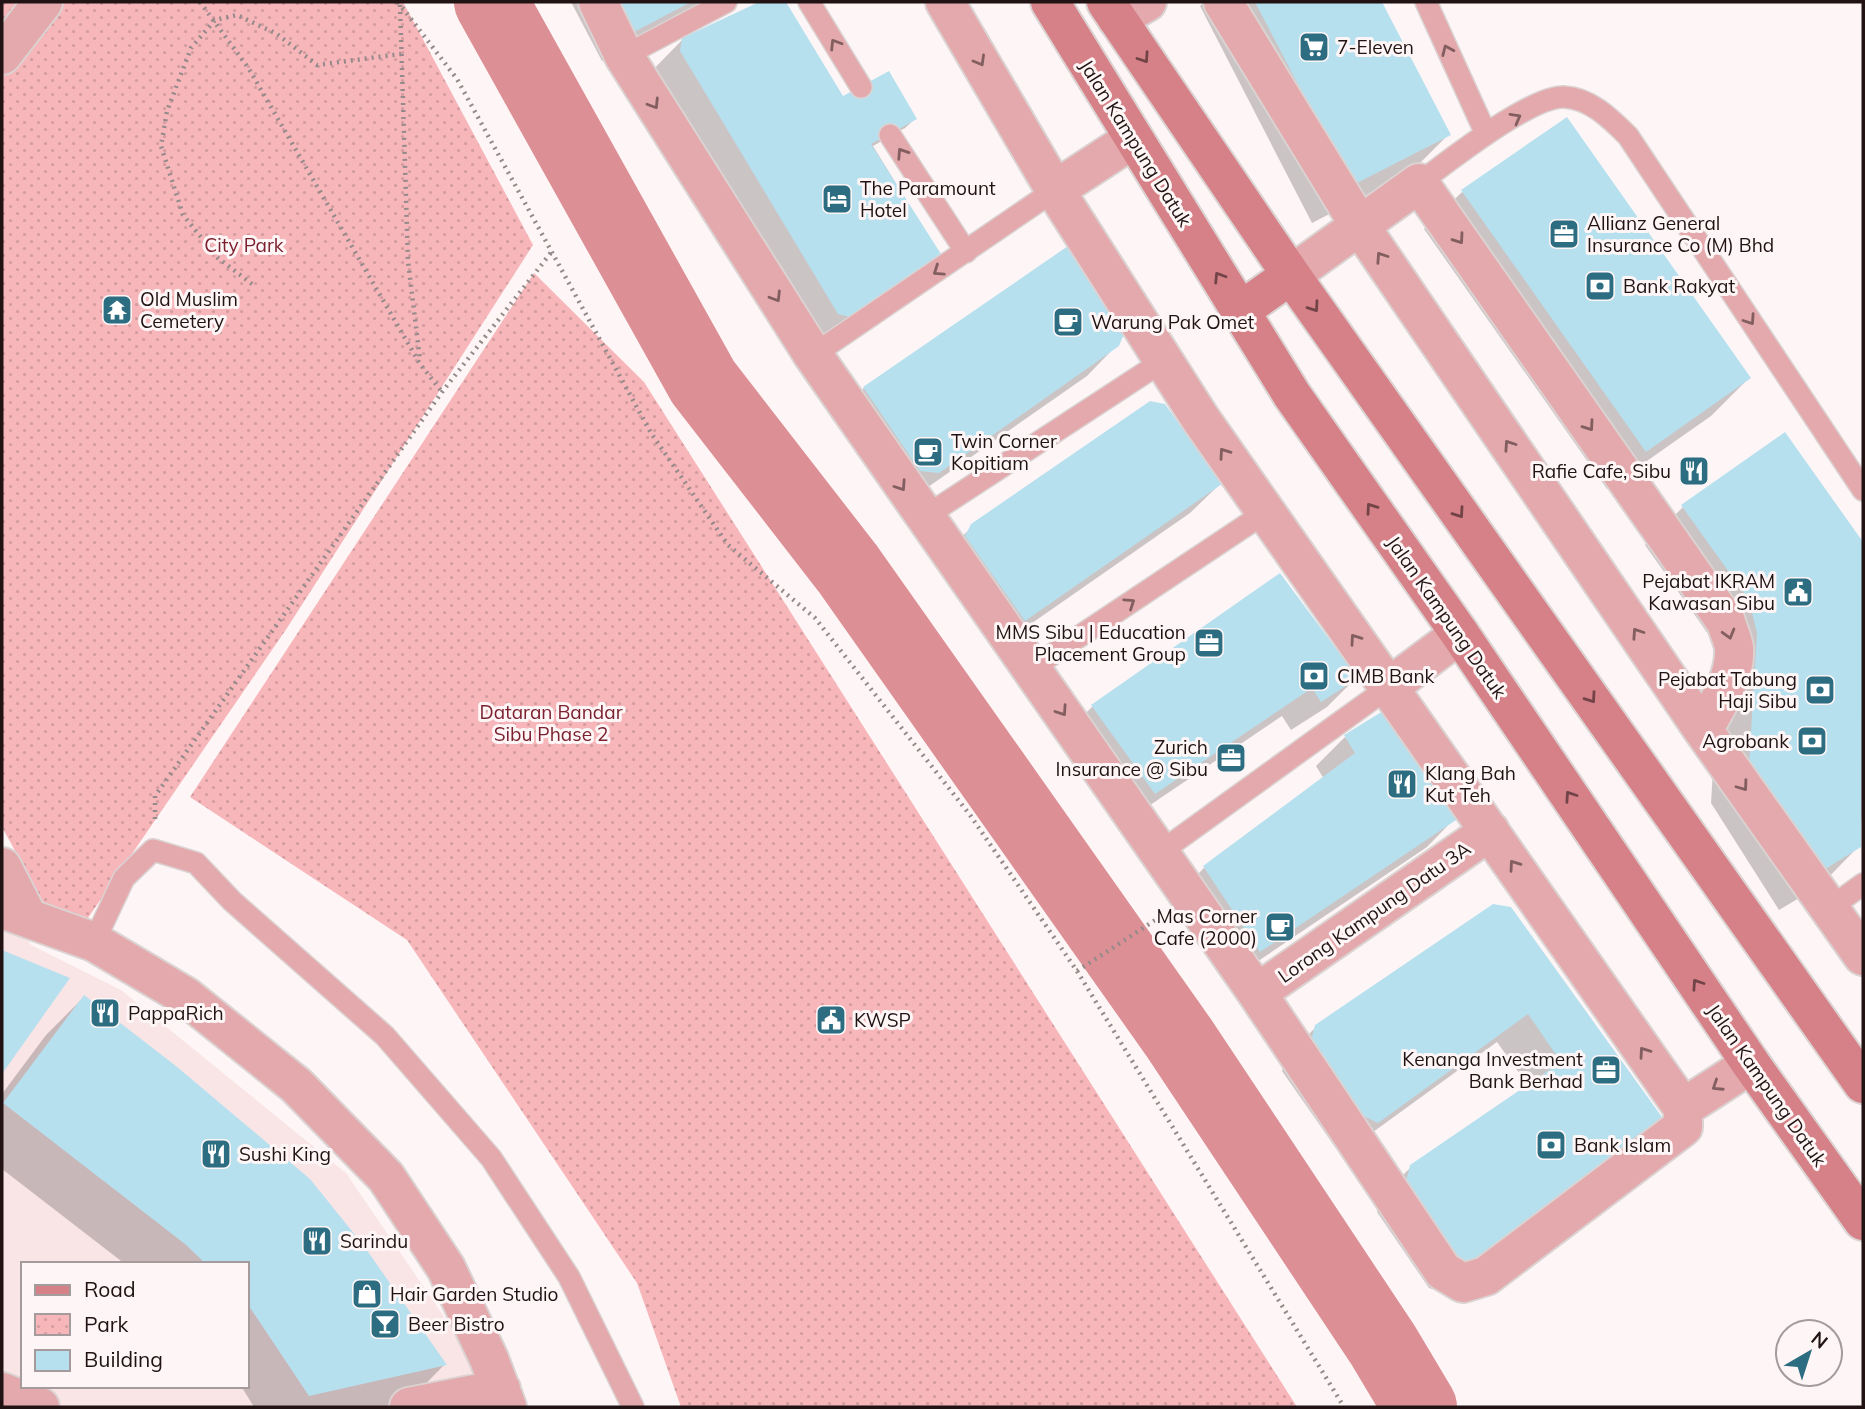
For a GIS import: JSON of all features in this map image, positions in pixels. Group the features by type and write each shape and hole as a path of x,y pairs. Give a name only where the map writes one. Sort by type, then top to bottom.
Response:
{"street":[{"path":"2,55 43,2"},
{"path":"598,2 624,56 813,355 923,518 1032,668 1257,993 1443,1271 1463,1283 1486,1276 1683,1126 1683,1108 1163,361 1055,190 945,2"},
{"name":"Jalan Kampung Datuk","path":"1050,2 1292,395 1460,634 1751,1064 1863,1221"},
{"path":"1223,2 1360,226 1703,730 1863,956"},
{"path":"1124,8 1291,275 1862,1080"},
{"path":"1055,190 1133,139"},
{"path":"1240,311 1419,183 1726,622 1734,649 1731,670 1720,700 1703,730"},
{"path":"1389,687 1460,634"},
{"name":"Lorong Kampung Datu 3A","path":"1257,993 1490,831"},
{"path":"2,867 14,913 94,942 185,996 296,1085 386,1177 446,1268 504,1398 409,1407"},
{"path":"1683,1108 1751,1064"},
{"path":"2,1392 40,1407"}],"lane":[{"path":"624,56 726,2"},
{"path":"809,2 861,87"},
{"path":"1426,2 1486,134"},
{"path":"1419,183 1486,134 1544,103 1563,97 1583,102 1607,116 1628,136 1863,490"},
{"path":"890,135 966,252"},
{"path":"813,355 1055,190"},
{"path":"923,518 1163,361"},
{"path":"1032,668 1266,512"},
{"path":"1159,853 1389,687"},
{"path":"94,942 124,878 153,850 197,863 232,901 385,1036 491,1158 569,1277 633,1407"},
{"path":"1830,908 1863,884"}],"path":[{"path":"200,2 262,91 421,364 442,392"},
{"path":"399,3 408,261 421,364"},
{"path":"399,3 457,79 651,433 728,545 815,618 970,815 1077,971 1344,1407"},
{"path":"252,284 218,258 183,215 162,146 167,111 191,48 215,20 237,15 277,34 317,65 401,54"},
{"path":"153,850 155,796 442,392 553,250"},
{"path":"1077,971 1166,914"}],"shaded area":[{"path":"2,897 31,945 121,990 346,1173 498,1396 451,1407 2,1407"}],"green space":[{"name":"City Park","path":"2,2 403,2 533,245 287,628 68,947 2,827"},
{"name":"Dataran Bandar Sibu Phase 2","path":"534,273 644,382 1297,1407 681,1407 637,1283 407,940 190,797"}],"building":[{"path":"615,2 691,2 632,33"},
{"name":"The Paramount Hotel","path":"759,2 786,2 843,96 889,71 917,119 871,144 941,254 850,317 838,314 680,51 682,38"},
{"path":"1255,2 1382,2 1451,135 1351,186"},
{"path":"1567,117 1751,378 1646,452 1461,190"},
{"path":"1068,246 1124,334 1119,346 939,473 920,471 863,387"},
{"path":"1150,401 1165,404 1222,484 1025,621 965,536 971,524"},
{"path":"1785,432 1863,542 1861,847 1817,874 1749,765 1757,633 1749,600 1681,505"},
{"path":"1280,573 1358,678 1321,702 1312,688 1155,794 1091,705"},
{"path":"1383,711 1459,818 1260,952 1203,866 1355,753 1344,735"},
{"path":"1493,904 1511,907 1662,1117 1655,1133 1472,1263 1458,1259 1406,1182 1410,1165 1561,1062 1528,1014 1378,1123 1362,1115 1311,1041 1315,1025"},
{"path":"2,950 70,978 2,1074"},
{"path":"84,995 176,1066 310,1179 364,1246 447,1365 309,1396 248,1304 248,1262 204,1262 185,1244 3,1103"}],"waterway":[{"path":"491,2 703,382 848,569 1179,1038 1383,1345 1420,1407"}],"place":[{"name":"7-Eleven","path":"1314,47"},
{"name":"The Paramount Hotel","path":"837,199"},
{"name":"Allianz General Insurance Co (M) Bhd","path":"1564,234"},
{"name":"Bank Rakyat","path":"1600,286"},
{"name":"Old Muslim Cemetery","path":"117,310"},
{"name":"Warung Pak Omet","path":"1068,322"},
{"name":"Twin Corner Kopitiam","path":"928,452"},
{"name":"Rafie Cafe, Sibu","path":"1694,471"},
{"name":"Pejabat IKRAM Kawasan Sibu","path":"1798,592"},
{"name":"MMS Sibu | Education Placement Group","path":"1209,643"},
{"name":"CIMB Bank","path":"1314,676"},
{"name":"Pejabat Tabung Haji Sibu","path":"1820,690"},
{"name":"Agrobank","path":"1812,741"},
{"name":"Zurich Insurance @ Sibu","path":"1231,758"},
{"name":"Klang Bah Kut Teh","path":"1402,784"},
{"name":"Mas Corner Cafe (2000)","path":"1280,927"},
{"name":"PappaRich","path":"105,1013"},
{"name":"KWSP","path":"831,1020"},
{"name":"Kenanga Investment Bank Berhad","path":"1606,1070"},
{"name":"Bank Islam","path":"1551,1145"},
{"name":"Sushi King","path":"216,1154"},
{"name":"Sarindu","path":"317,1241"},
{"name":"Hair Garden Studio","path":"367,1294"},
{"name":"Beer Bistro","path":"385,1324"}]}
